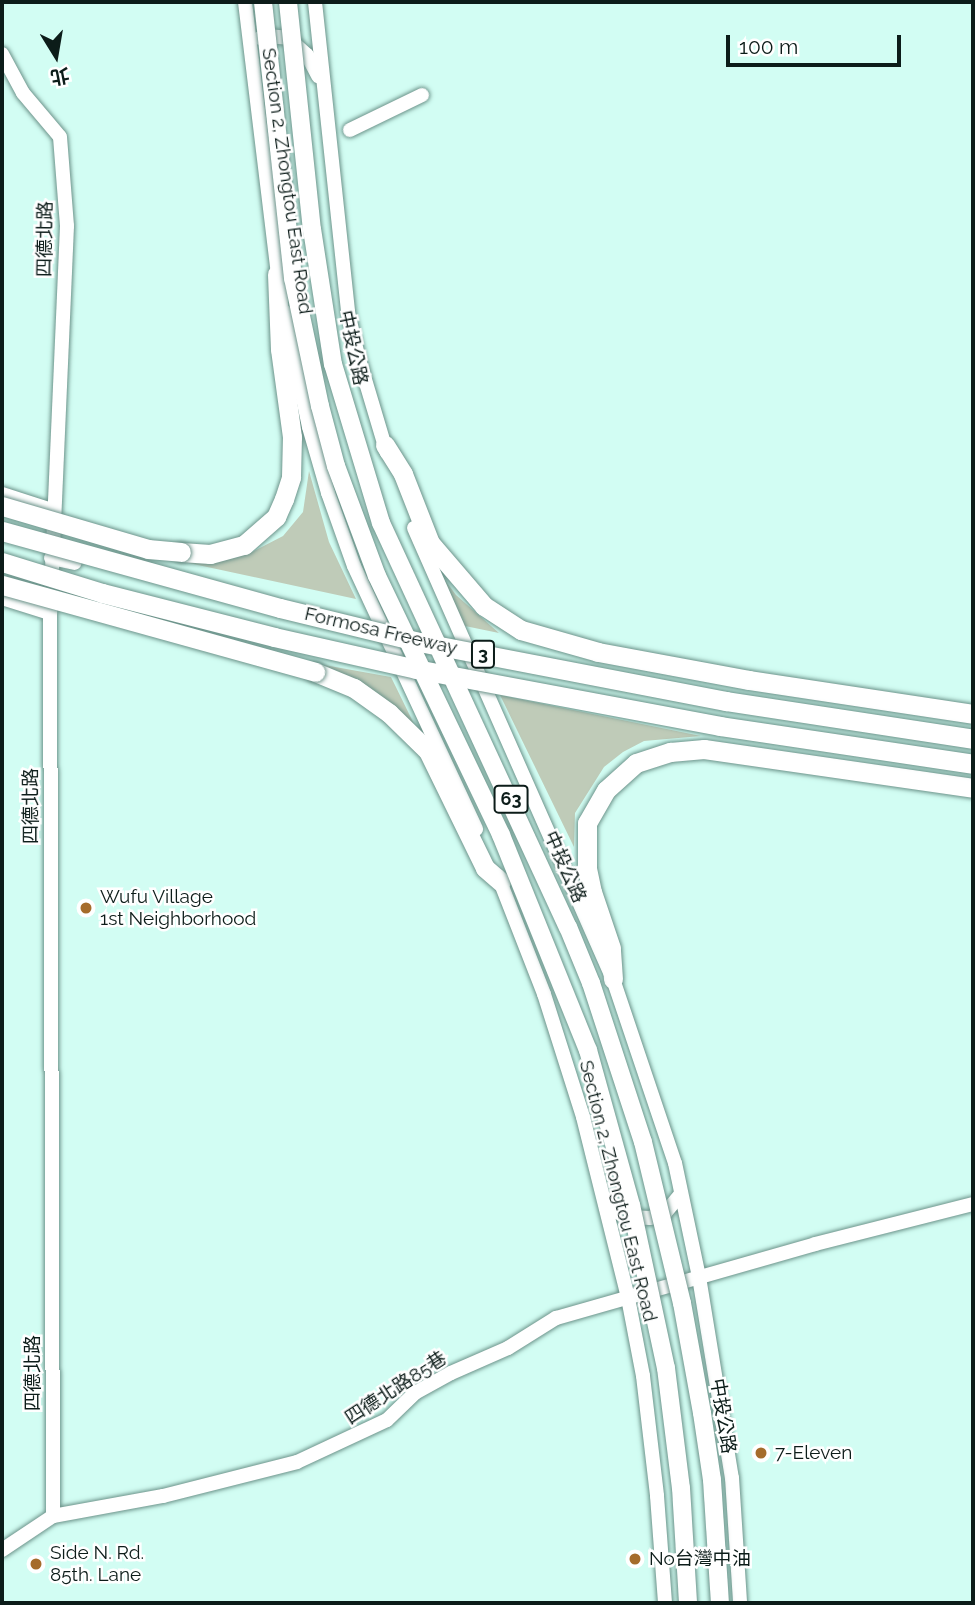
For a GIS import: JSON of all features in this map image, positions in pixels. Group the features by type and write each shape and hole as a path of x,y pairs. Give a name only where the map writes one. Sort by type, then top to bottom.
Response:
{"highway":[{"path":"2,506 148,549 210,554 244,545 276,517 290,477 292,448 281,349 277,274"},
{"path":"385,445 403,474 430,542 484,606 521,630 598,652 763,682 973,714"},
{"name":"Formosa Freeway","path":"2,531 253,601 419,642 726,701 973,739"},
{"name":"Formosa Freeway","path":"2,562 168,610 416,669 720,726 973,764"},
{"path":"2,584 316,672 354,688 389,713 428,751 485,868 501,882"},
{"path":"613,979 611,948 592,892 586,848 587,823 600,798 636,763 670,752 704,750 973,788"}],"main road":[{"name":"63","path":"263,2 293,278 320,406 344,489 377,576 501,835 541,928 596,1074 628,1194 666,1368 681,1488 688,1603"},
{"name":"中投公路","path":"288,2 312,229 333,364 381,523 568,927 591,983 643,1142 681,1303 702,1413 712,1480 720,1603"}],"street":[{"name":"Section 2, Zhongtou East Road","path":"245,2 277,274 309,427 354,566 501,882 544,994 583,1117 628,1298 645,1389 665,1603"},
{"path":"315,2 348,312 358,356 385,445 426,559 613,979 675,1163 699,1276 732,1478 740,1603"},
{"path":"249,48 255,40 267,36 288,38 307,55 322,83"},
{"name":"四德北路","path":"2,54 23,93 60,137 64,154 67,226 52,510 50,613 53,1516"},
{"path":"350,130 422,95"},
{"path":"2,494 52,510"},
{"path":"51,558 74,563"},
{"path":"2,598 50,613"},
{"path":"606,1209 630,1217 650,1218 665,1213 681,1194"},
{"name":"四德北路85巷","path":"53,1516 163,1496 297,1462 387,1420 415,1393 451,1373 508,1349 556,1318 699,1276 973,1204"},
{"path":"2,1550 53,1516"}],"green space":[{"path":"309,471 329,542 356,599 184,562 222,560 252,552 283,536 303,512"},
{"path":"444,579 456,595 499,633 465,626"},
{"path":"324,665 391,677 414,724 370,689"},
{"path":"500,695 701,736 644,741 623,752 604,767 575,813 574,847"}],"place":[{"name":"Wufu Village 1st Neighborhood","path":"86,908"},
{"name":"7-Eleven","path":"761,1453"},
{"name":"No台灣中油","path":"635,1559"},
{"name":"Side N. Rd. 85th. Lane","path":"36,1564"}]}
